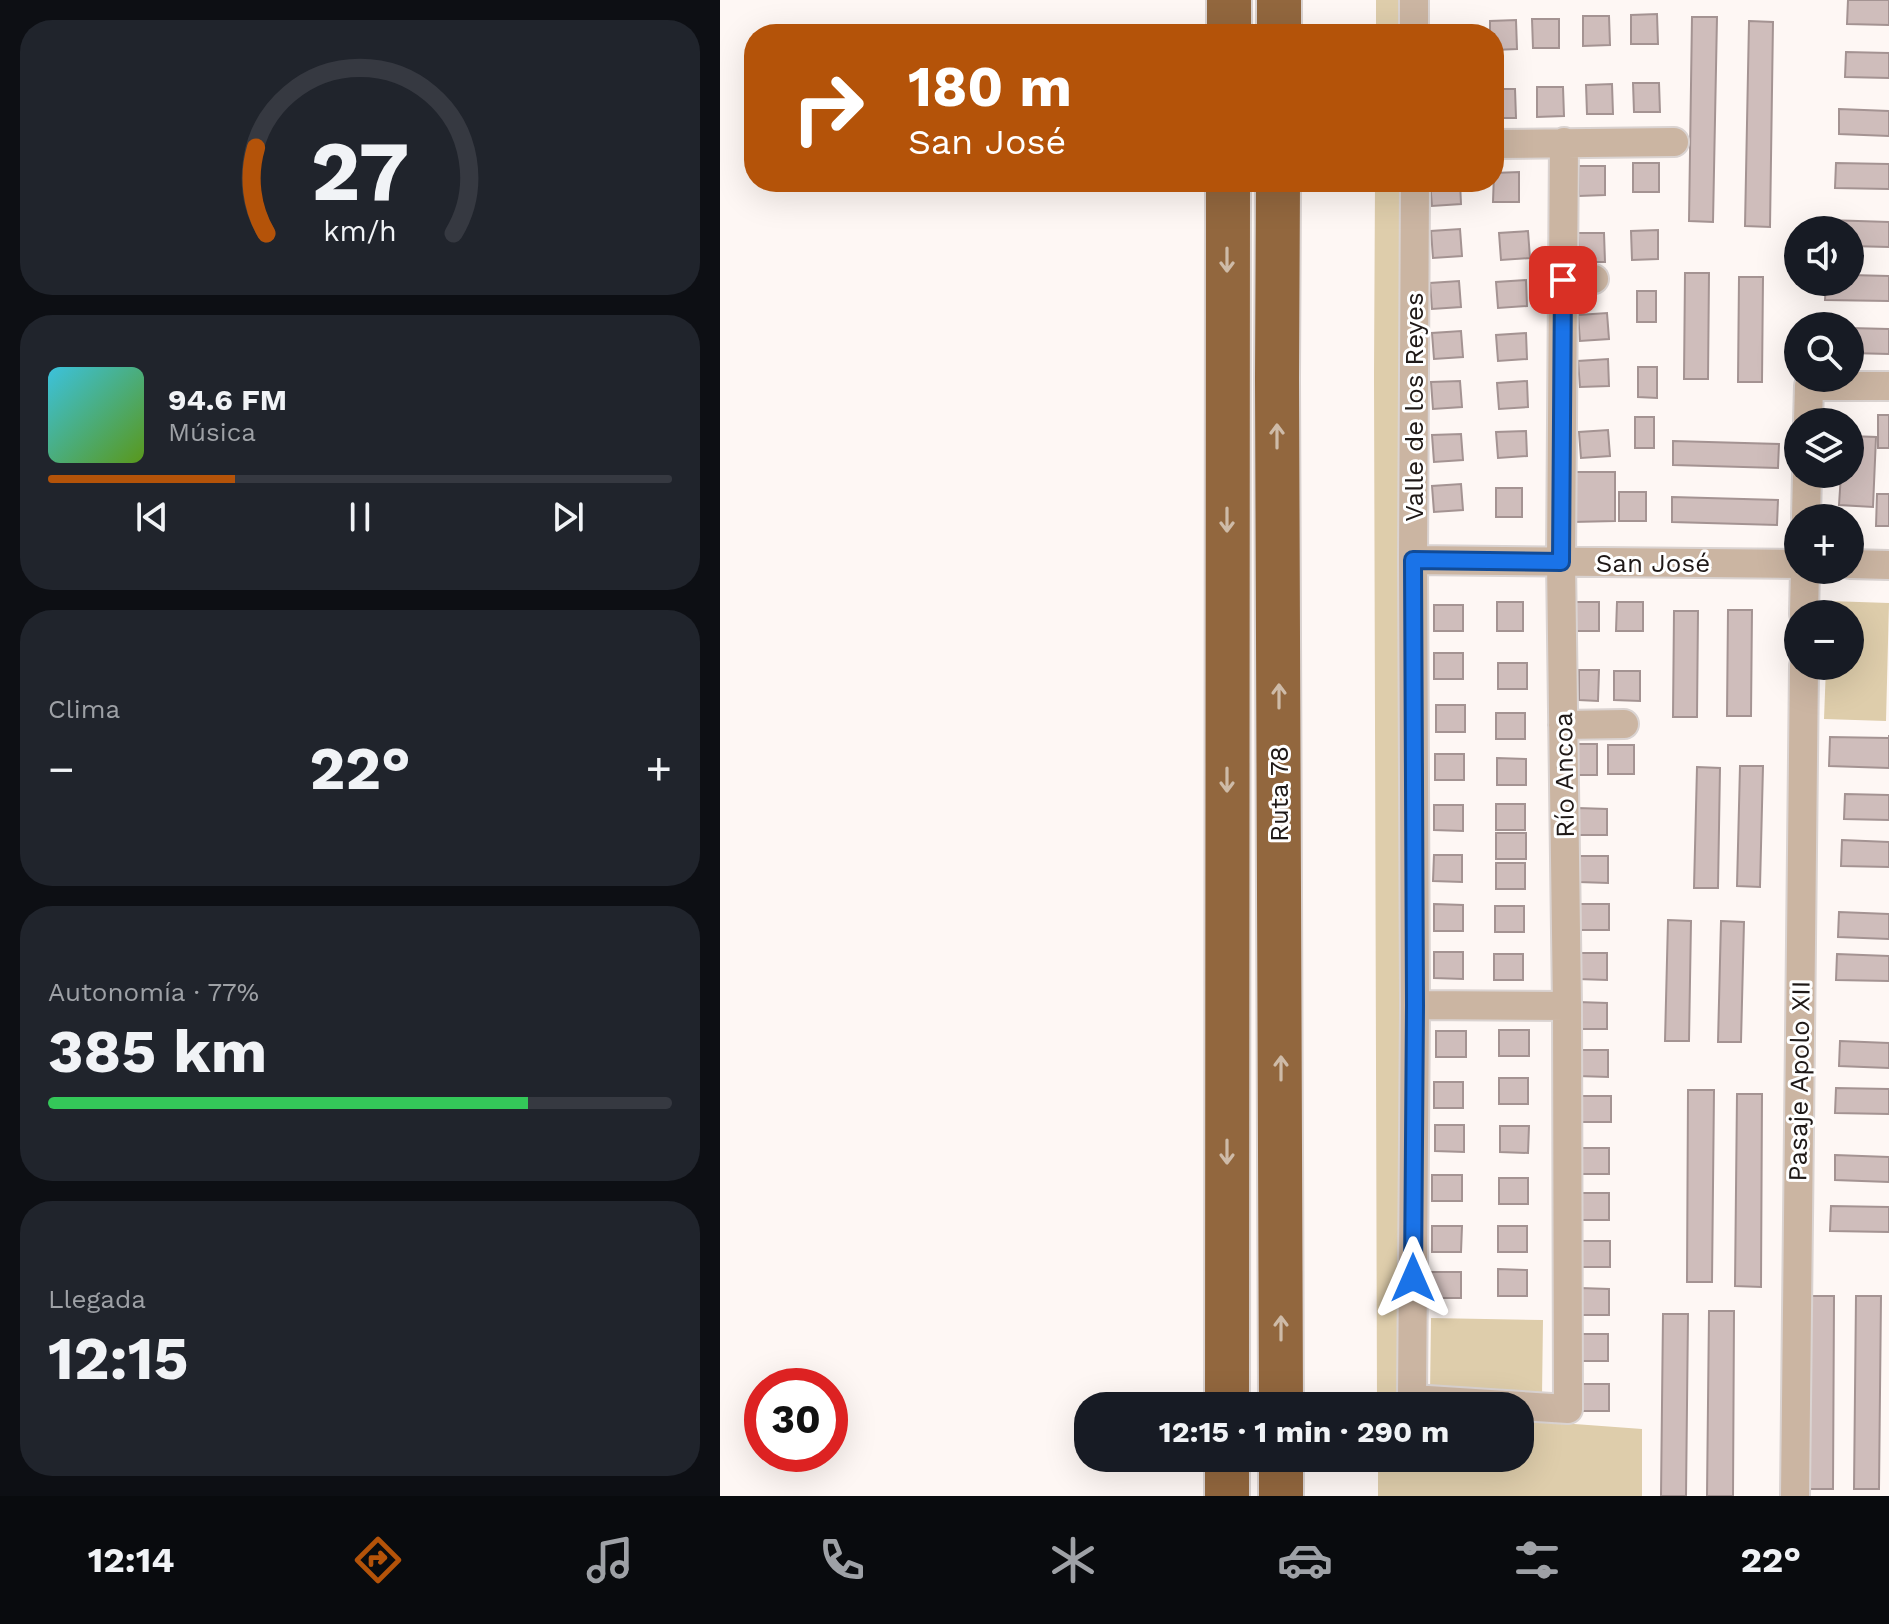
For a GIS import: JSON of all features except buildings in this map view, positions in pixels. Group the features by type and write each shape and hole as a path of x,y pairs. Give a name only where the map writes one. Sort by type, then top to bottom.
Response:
{"highway":[{"path":"1229,0 1229,24"},
{"path":"1279,0 1279,24"},
{"name":"Ruta 78","path":"1227,1392 1228,192"},
{"name":"Ruta 78","path":"1278,192 1281,1392"},
{"path":"1227,1472 1227,1496"},
{"path":"1281,1472 1281,1496"}],"street":[{"path":"1414,0 1414,24"},
{"name":"Río Ancoa","path":"1564,142 1561,562 1568,1409"},
{"path":"1504,144 1674,142"},
{"name":"Valle de los Reyes","path":"1415,192 1412,1399 1568,1409"},
{"path":"1563,280 1594,279"},
{"path":"1808,408 1809,386 1889,386"},
{"name":"San José","path":"1413,560 1784,564"},
{"path":"1864,564 1889,565"},
{"name":"Pasaje Apolo XII","path":"1795,1496 1804,680"},
{"path":"1563,725 1624,724"},
{"path":"1415,1005 1567,1006"}],"shaded area":[{"path":"1376,0 1401,0 1402,24 1376,24"},
{"path":"1375,192 1404,192 1398,561 1402,994 1401,1392 1377,1392"},
{"path":"1864,602 1889,603 1886,721 1824,719 1825,680 1864,680"},
{"path":"1431,1318 1543,1320 1542,1396 1534,1396 1534,1392 1430,1392"},
{"path":"1534,1421 1642,1429 1642,1496 1378,1496 1378,1472 1534,1472"}],"route":[{"path":"1413,1278 1413,560 1561,562 1563,280"}]}
